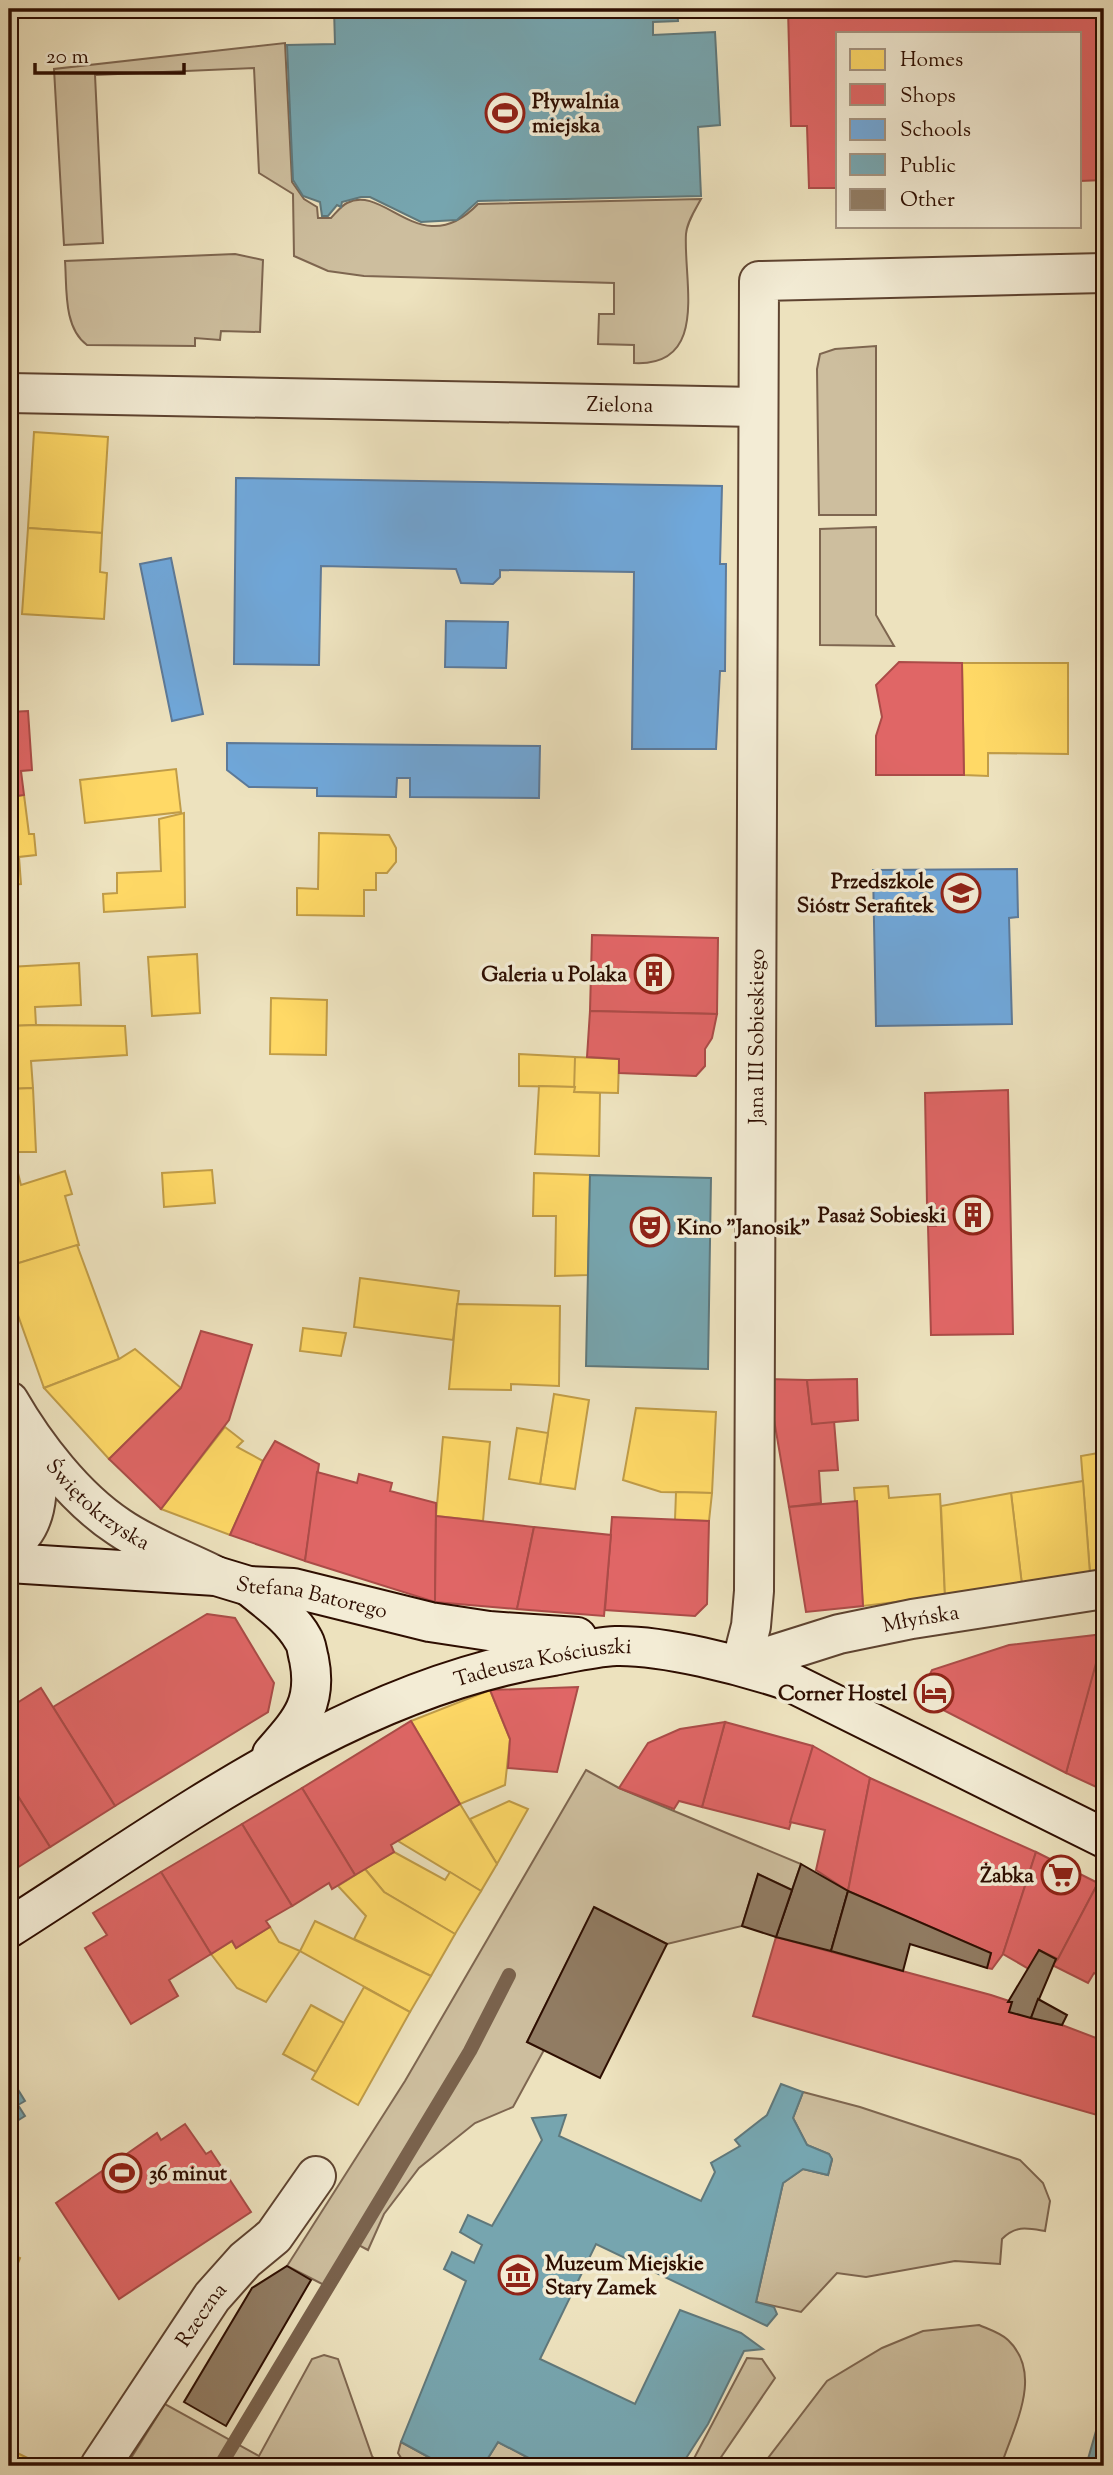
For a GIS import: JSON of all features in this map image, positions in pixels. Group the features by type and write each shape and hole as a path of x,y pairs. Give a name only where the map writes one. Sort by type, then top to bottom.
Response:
{"street":[{"path":"757,407 758,281 1104,273"},
{"name":"Zielona","path":"9,393 757,407"},
{"name":"Jana III Sobieskiego","path":"741,1665 751,1626 755,1531 757,407"},
{"name":"Świętokrzyska","path":"9,1401 29,1436 63,1477 118,1527 233,1581"},
{"path":"9,1546 28,1523 37,1493 38,1465 29,1436"},
{"name":"Stefana Batorego","path":"9,1563 293,1588 430,1622 489,1631 576,1636 612,1646"},
{"path":"233,1581 284,1616 304,1640 311,1672 312,1695 299,1723 259,1769"},
{"name":"Młyńska","path":"741,1665 839,1634 912,1619 1104,1589"},
{"name":"Tadeusza Kościuszki","path":"9,1927 259,1769 347,1721 429,1688 516,1662 612,1646 741,1665 786,1680 1104,1838"},
{"name":"Rzeczna","path":"100,2466 212,2297 245,2260 274,2236 316,2176"}],"shaded area":[{"path":"285,43 292,182 304,199 317,207 318,218 331,218 345,204 361,200 375,203 422,224 439,226 458,220 478,204 701,199 686,234 687,317 683,336 674,351 658,360 634,363 634,345 598,344 599,314 614,314 614,283 364,276 328,271 294,256 293,194 259,173 254,68 95,75 103,243 64,245 54,69"},
{"path":"235,254 263,260 260,332 221,331 220,340 195,338 195,346 87,345 79,338 74,328 68,306 65,261"},
{"path":"876,346 876,515 819,515 817,369 820,354 835,349"},
{"path":"876,527 876,615 894,646 820,645 820,529"},
{"path":"586,1770 619,1788 801,1864 792,1890 758,1874 742,1926 667,1944 594,1908 527,2042 544,2050 513,2107 475,2123 419,2168 384,2214 368,2250 353,2242 328,2287 287,2266 405,2081"},
{"path":"803,2092 860,2107 1020,2160 1043,2183 1050,2201 1045,2231 1012,2231 1002,2239 1000,2264 955,2261 866,2277 837,2273 801,2312 756,2302 783,2183 803,2169 828,2175 832,2160 829,2154 807,2145 793,2118"},
{"path":"979,2325 1008,2340 1019,2354 1024,2368 1023,2401 1001,2466 762,2466 827,2381 882,2348 923,2331"},
{"path":"324,2355 338,2359 372,2456 380,2466 126,2466 165,2404 259,2456 312,2359"},
{"path":"747,2358 762,2359 775,2378 715,2466 690,2466"},
{"path":"401,2442 445,2466 406,2466 398,2453"},
{"path":"498,2442 544,2466 483,2466"}],"building: Homes":[{"path":"34,432 108,437 102,533 28,528"},
{"path":"28,528 102,533 100,572 107,573 104,619 22,614"},
{"path":"962,663 1068,663 1068,754 988,753 988,776 964,775"},
{"path":"176,769 181,812 85,823 80,780"},
{"path":"24,795 29,834 34,834 36,855 19,857 21,884 9,885 9,797"},
{"path":"184,813 185,907 104,912 103,894 117,893 117,873 161,871 159,819"},
{"path":"319,833 389,835 396,848 396,862 387,873 376,873 376,890 364,890 364,916 297,915 297,888 318,889"},
{"path":"197,954 200,1013 152,1016 148,957"},
{"path":"79,963 81,1005 35,1007 36,1025 9,1026 9,967"},
{"path":"271,998 327,1000 326,1055 270,1054"},
{"path":"9,1026 125,1026 127,1055 31,1061 33,1088 9,1089"},
{"path":"519,1054 575,1057 575,1087 519,1086"},
{"path":"575,1057 619,1059 618,1093 574,1092"},
{"path":"539,1086 575,1087 574,1092 600,1093 599,1156 535,1154"},
{"path":"33,1088 36,1152 9,1152 9,1089"},
{"path":"212,1170 215,1203 164,1207 162,1173"},
{"path":"65,1171 72,1194 65,1196 79,1245 9,1266 9,1174 18,1173 21,1185"},
{"path":"534,1173 590,1175 588,1275 555,1276 556,1216 533,1216"},
{"path":"77,1245 119,1359 44,1388 9,1290 9,1266"},
{"path":"360,1278 459,1291 453,1340 354,1327"},
{"path":"457,1304 560,1306 559,1386 511,1384 511,1390 449,1389"},
{"path":"303,1328 346,1333 341,1356 300,1351"},
{"path":"135,1349 181,1388 109,1459 44,1388 119,1359"},
{"path":"554,1394 589,1400 575,1489 540,1484"},
{"path":"636,1408 716,1412 712,1493 661,1492 623,1480"},
{"path":"225,1427 243,1441 237,1447 263,1461 230,1535 161,1509"},
{"path":"517,1428 548,1433 540,1484 509,1479"},
{"path":"443,1437 490,1442 483,1521 436,1516"},
{"path":"1104,1452 1104,1572 1090,1574 1081,1456"},
{"path":"1083,1481 1090,1574 1022,1585 1011,1493"},
{"path":"888,1486 889,1498 940,1494 945,1596 863,1606 854,1488"},
{"path":"676,1492 712,1493 709,1521 675,1520"},
{"path":"1011,1493 1022,1585 945,1596 941,1506"},
{"path":"490,1690 510,1739 505,1785 460,1804 411,1721"},
{"path":"509,1801 528,1809 497,1864 470,1819"},
{"path":"460,1804 497,1864 481,1891 398,1841"},
{"path":"394,1852 445,1880 450,1872 481,1891 455,1934 384,1892 365,1869"},
{"path":"365,1869 384,1892 455,1934 431,1976 354,1939 366,1916 338,1886"},
{"path":"315,1921 431,1976 410,2012 300,1951"},
{"path":"270,1927 279,1942 300,1951 266,2002 237,1988 211,1954 232,1941 236,1948"},
{"path":"364,1987 410,2012 358,2105 312,2079"},
{"path":"311,2005 344,2023 316,2072 283,2054"},
{"path":"9,2247 12,2249 10,2254 20,2258 9,2286"},
{"path":"9,2449 40,2464 39,2466 9,2466"}],"building: Shops":[{"path":"788,9 1104,9 1104,180 1082,181 1082,32 836,32 836,188 809,188 807,126 791,126"},
{"path":"899,662 962,663 964,775 876,775 876,736 882,717 876,685"},
{"path":"28,711 32,770 21,771 24,795 9,797 9,712"},
{"name":"Galeria u Polaka","path":"592,935 718,938 717,1014 590,1011"},
{"path":"590,1011 717,1014 712,1038 705,1049 705,1066 696,1076 619,1073 619,1059 587,1057"},
{"name":"Pasaż Sobieski","path":"1008,1090 1013,1334 931,1335 928,1226 936,1226 935,1204 927,1204 925,1093"},
{"path":"201,1331 252,1345 229,1420 161,1509 109,1459 181,1388"},
{"path":"767,1379 807,1380 812,1424 834,1421 838,1470 819,1471 821,1503 789,1507"},
{"path":"857,1379 858,1420 812,1424 807,1380"},
{"path":"275,1441 319,1464 305,1561 230,1535 263,1461"},
{"path":"317,1472 357,1483 359,1474 392,1483 390,1491 436,1503 435,1602 305,1561"},
{"path":"857,1501 863,1606 806,1612 789,1507"},
{"path":"436,1516 534,1527 517,1609 435,1602"},
{"path":"612,1517 709,1521 707,1604 695,1616 605,1610"},
{"path":"534,1527 611,1535 604,1616 517,1609"},
{"path":"207,1614 235,1618 274,1683 268,1712 115,1806 53,1707"},
{"path":"1104,1632 1104,1786 1103,1790 1066,1773"},
{"path":"1104,1634 1066,1773 918,1697 932,1670 1009,1645"},
{"path":"578,1687 557,1772 508,1768 510,1739 490,1690"},
{"path":"41,1688 115,1806 50,1847 9,1782 9,1708"},
{"path":"411,1721 460,1804 391,1845 394,1852 355,1875 302,1788"},
{"path":"725,1722 813,1746 789,1829 702,1807"},
{"path":"725,1722 702,1807 679,1801 674,1809 619,1788 648,1743 680,1729"},
{"path":"813,1746 870,1778 848,1891 816,1870 825,1830 790,1822"},
{"path":"870,1778 1036,1852 1003,1954 992,1969 987,1968 991,1953 848,1891"},
{"path":"9,1782 50,1847 9,1873"},
{"path":"302,1788 355,1875 332,1889 329,1883 292,1906 242,1824"},
{"path":"242,1824 292,1906 266,1921 270,1927 236,1948 232,1941 211,1954 161,1872"},
{"path":"1036,1852 1098,1883 1058,1959 1039,1950 1029,1969 1003,1954"},
{"path":"161,1872 211,1954 169,1980 178,1996 131,2024 85,1948 107,1935 93,1913"},
{"path":"1098,1883 1104,1885 1104,1978 1094,1973 1088,1983 1052,1965 1058,1959"},
{"path":"776,1937 991,1995 1012,2002 1009,2012 1062,2025 1104,2041 1104,2117 753,2016"},
{"path":"185,2124 206,2154 211,2151 251,2212 119,2299 56,2203 157,2133 161,2140"}],"building: Schools":[{"path":"236,478 722,486 720,564 726,564 725,671 720,671 716,749 632,749 634,572 500,570 500,577 493,584 461,583 456,569 321,566 319,665 234,664"},
{"path":"171,558 203,714 172,721 140,564"},
{"path":"446,621 508,622 506,668 445,667"},
{"path":"227,743 540,746 539,798 410,797 410,778 397,778 396,797 317,796 317,788 249,787 227,770"},
{"path":"1017,869 1018,917 1009,918 1012,1024 876,1026 873,870"}],"building: Public":[{"name":"Pływalnia miejska","path":"334,9 677,9 678,21 653,22 653,35 715,32 720,125 698,127 701,196 478,201 457,220 421,222 370,197 361,197 342,202 341,207 337,205 328,216 322,216 320,202 303,196 293,180 287,45 335,44"},
{"name":"Kino \"Janosik\"","path":"590,1175 711,1178 708,1369 586,1366"},
{"path":"9,2075 25,2101 18,2105 25,2116 9,2126"},
{"name":"Muzeum Miejskie Stary Zamek","path":"781,2084 803,2092 793,2118 807,2145 829,2154 832,2159 828,2175 803,2169 783,2183 756,2302 774,2307 777,2314 767,2326 596,2244 540,2359 635,2404 680,2310 741,2333 763,2349 744,2351 708,2424 681,2466 544,2466 498,2442 483,2466 445,2466 401,2442 466,2281 444,2269 452,2252 474,2263 482,2245 460,2232 468,2215 492,2226 542,2140 532,2118 566,2115 559,2136 701,2201 715,2172 711,2163 740,2146 735,2140 767,2115"},
{"path":"1104,2403 1104,2466 1086,2466"}],"building: Other":[{"path":"801,1864 848,1891 831,1951 776,1937"},
{"path":"758,1874 792,1890 776,1937 742,1926"},
{"path":"848,1891 991,1953 987,1968 910,1944 903,1971 831,1951"},
{"path":"594,1907 667,1944 600,2078 527,2042"},
{"path":"1039,1950 1056,1959 1031,2018 1009,2012 1012,2002 1008,2002"},
{"path":"1038,1999 1067,2015 1062,2025 1031,2018"},
{"path":"287,2266 311,2280 226,2426 184,2402 252,2288"}],"waterway":[{"path":"220,2466 470,2051 509,1975"}],"place":[{"name":"Pływalnia miejska","path":"505,113"},
{"name":"Przedszkole Sióstr Serafitek","path":"961,893"},
{"name":"Galeria u Polaka","path":"654,974"},
{"name":"Pasaż Sobieski","path":"973,1215"},
{"name":"Kino \"Janosik\"","path":"650,1227"},
{"name":"Corner Hostel","path":"934,1693"},
{"name":"Żabka","path":"1061,1875"},
{"name":"36 minut","path":"122,2173"},
{"name":"Muzeum Miejskie Stary Zamek","path":"518,2275"}]}
